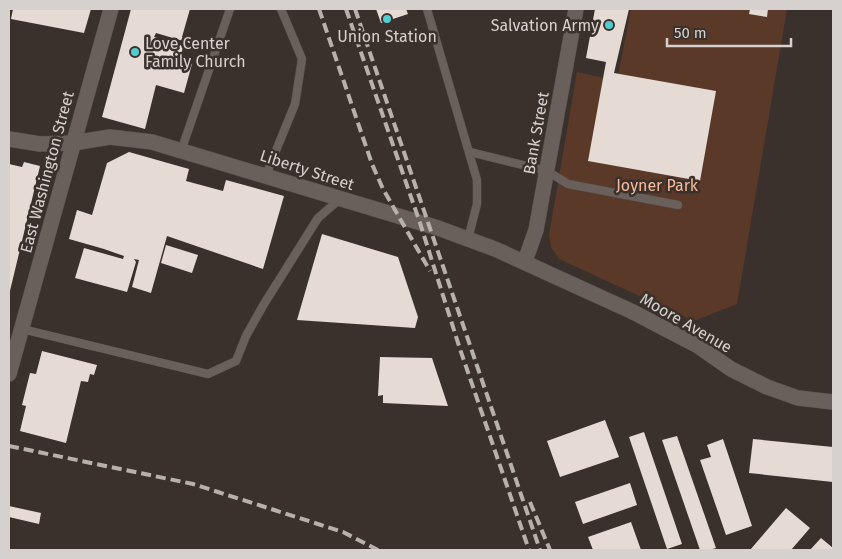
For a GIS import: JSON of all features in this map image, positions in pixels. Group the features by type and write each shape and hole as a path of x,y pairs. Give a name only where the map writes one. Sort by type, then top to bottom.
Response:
{"street":[{"name":"East Washington Street","path":"9,374 111,9"},
{"name":"Bank Street","path":"525,261 536,230 576,9"},
{"name":"Liberty Street","path":"9,139 40,144 73,143 110,137 127,137 266,175 468,239 525,261"},
{"name":"Moore Avenue","path":"525,261 633,312 698,346 731,369 767,387 798,398 833,402"}],"lane":[{"path":"181,151 230,9"},
{"path":"266,175 295,104 302,59 281,9"},
{"path":"427,9 477,180 477,204 468,239"},
{"path":"470,152 546,171 568,184 678,205"},
{"path":"22,329 208,374 236,361 246,336 264,304 318,218 340,199"}],"green space":[{"name":"Joyner Park","path":"631,9 787,9 737,304 694,321 559,259 551,247 549,235 577,72 617,81"}],"building":[{"path":"13,9 91,9 84,33 11,19"},
{"path":"131,9 190,9 182,37 190,40 190,43 156,33 154,37 183,46 180,61 192,64 184,93 156,85 145,129 102,117"},
{"name":"Union Station","path":"376,9 406,9 408,14 381,23"},
{"path":"595,9 629,9 614,73 716,91 700,181 588,161 606,62 586,58"},
{"path":"750,9 768,9 767,17 749,14"},
{"path":"129,152 189,169 186,181 223,191 226,180 284,196 263,269 167,236 151,293 132,287 139,260 134,259 136,262 127,292 75,278 84,248 123,259 124,256 69,239 77,210 92,215 107,163"},
{"path":"24,162 40,166 9,295 9,164 22,167"},
{"path":"322,234 398,257 418,317 415,328 297,320"},
{"path":"166,245 198,255 192,273 161,263"},
{"path":"42,351 97,365 94,375 90,374 88,382 81,381 66,443 20,431 26,406 22,405 30,373 36,374"},
{"path":"380,357 432,358 448,406 383,403 383,395 378,396"},
{"path":"605,420 619,457 560,477 547,441"},
{"path":"644,432 682,544 667,549 629,437"},
{"path":"677,436 716,548 700,550 662,440"},
{"path":"723,439 752,526 726,535 700,460 711,457 707,445"},
{"path":"753,439 833,447 833,482 749,473"},
{"path":"630,483 637,505 583,524 575,502"},
{"path":"9,506 41,513 39,524 9,517"},
{"path":"786,508 810,528 791,550 750,550"},
{"path":"631,522 641,550 593,550 588,537"},
{"path":"821,538 833,548 833,550 810,550"}],"railway":[{"path":"319,9 372,164 383,189 430,271"},
{"path":"346,9 420,223 460,349 529,550"},
{"path":"355,9 540,550"},
{"path":"9,446 193,484 343,532 378,550"},
{"path":"530,502 550,550"}],"place":[{"name":"Union Station","path":"387,19"},
{"name":"Salvation Army","path":"609,25"},
{"name":"Love Center Family Church","path":"135,52"}]}
